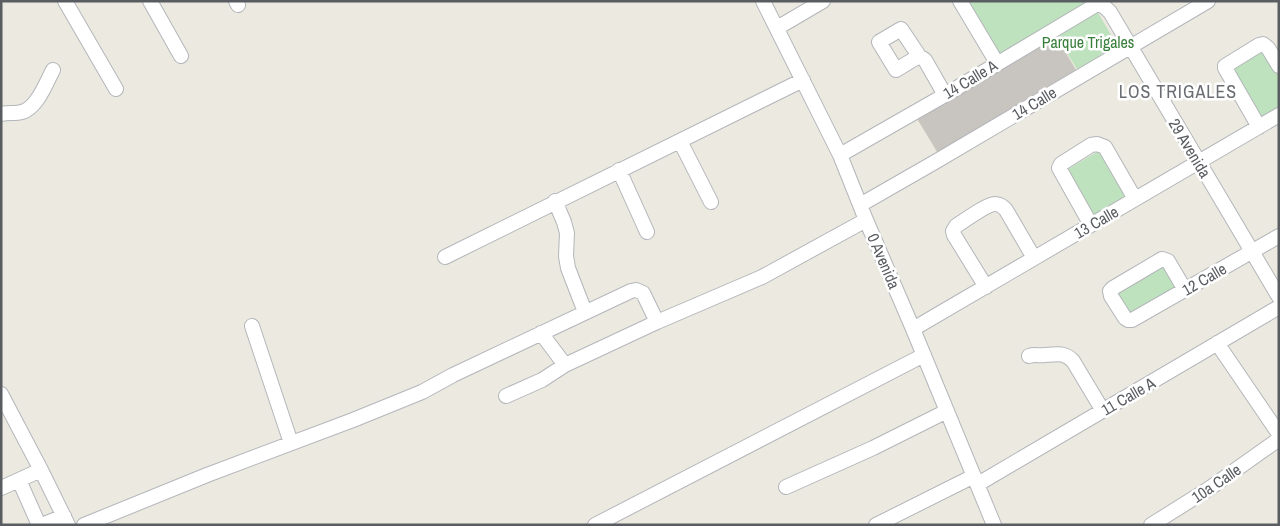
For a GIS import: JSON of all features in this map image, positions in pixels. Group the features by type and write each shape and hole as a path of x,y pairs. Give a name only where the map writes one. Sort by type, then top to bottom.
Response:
{"street":[{"path":"65,1 116,89"},
{"path":"150,1 182,56"},
{"name":"0 Avenida","path":"763,1 840,155 994,525"},
{"path":"777,28 823,1"},
{"path":"960,1 997,63"},
{"name":"14 Calle A","path":"840,155 945,95 1099,2"},
{"name":"29 Avenida","path":"1099,2 1110,12 1279,297"},
{"name":"14 Calle","path":"860,205 1200,3"},
{"path":"919,56 896,70 879,42 901,29 919,56 925,60 945,95"},
{"path":"1259,127 1224,68 1226,65 1263,44 1268,48 1279,66"},
{"path":"1,114 19,113 30,108 36,101 53,70"},
{"path":"444,257 803,80"},
{"name":"13 Calle","path":"913,329 1279,115"},
{"path":"680,140 711,202"},
{"path":"1091,225 1059,170 1061,164 1091,145 1097,144 1106,150 1135,199"},
{"path":"619,170 646,232"},
{"path":"555,201 567,233 566,256 568,268 585,312"},
{"path":"986,287 954,235 953,231 956,226 992,205 1002,206 1034,258"},
{"path":"506,396 542,380 565,365 657,322 762,277 866,220"},
{"name":"12 Calle","path":"1186,290 1168,261 1161,259 1113,288 1110,293 1125,318 1128,320 1135,319 1186,290 1252,252 1279,236"},
{"path":"84,525 422,392 453,375 625,293 636,290 643,294 657,322"},
{"name":"11 Calle A","path":"876,525 976,480 1103,411 1279,308"},
{"path":"252,326 291,443"},
{"path":"541,333 565,365"},
{"path":"1218,344 1279,434"},
{"path":"1029,356 1064,354 1069,357 1103,411"},
{"path":"595,525 924,355"},
{"path":"1,394 66,521 40,525 19,480"},
{"path":"786,487 873,448 947,411"},
{"name":"10a Calle","path":"1151,525 1210,488 1279,439"},
{"path":"1,488 41,470"}],"green space":[{"path":"964,1 1092,1 996,56"},
{"name":"Parque Trigales","path":"1097,11 1120,50 1080,74 1056,35"},
{"path":"1262,46 1279,76 1279,108 1258,120 1227,67"},
{"path":"1102,149 1130,195 1091,218 1063,172"},
{"path":"1164,261 1180,288 1131,317 1115,291"}],"building":[{"path":"1055,35 1078,74 940,156 917,118"}],"district":[{"name":"LOS TRIGALES","path":"1178,91"}]}
